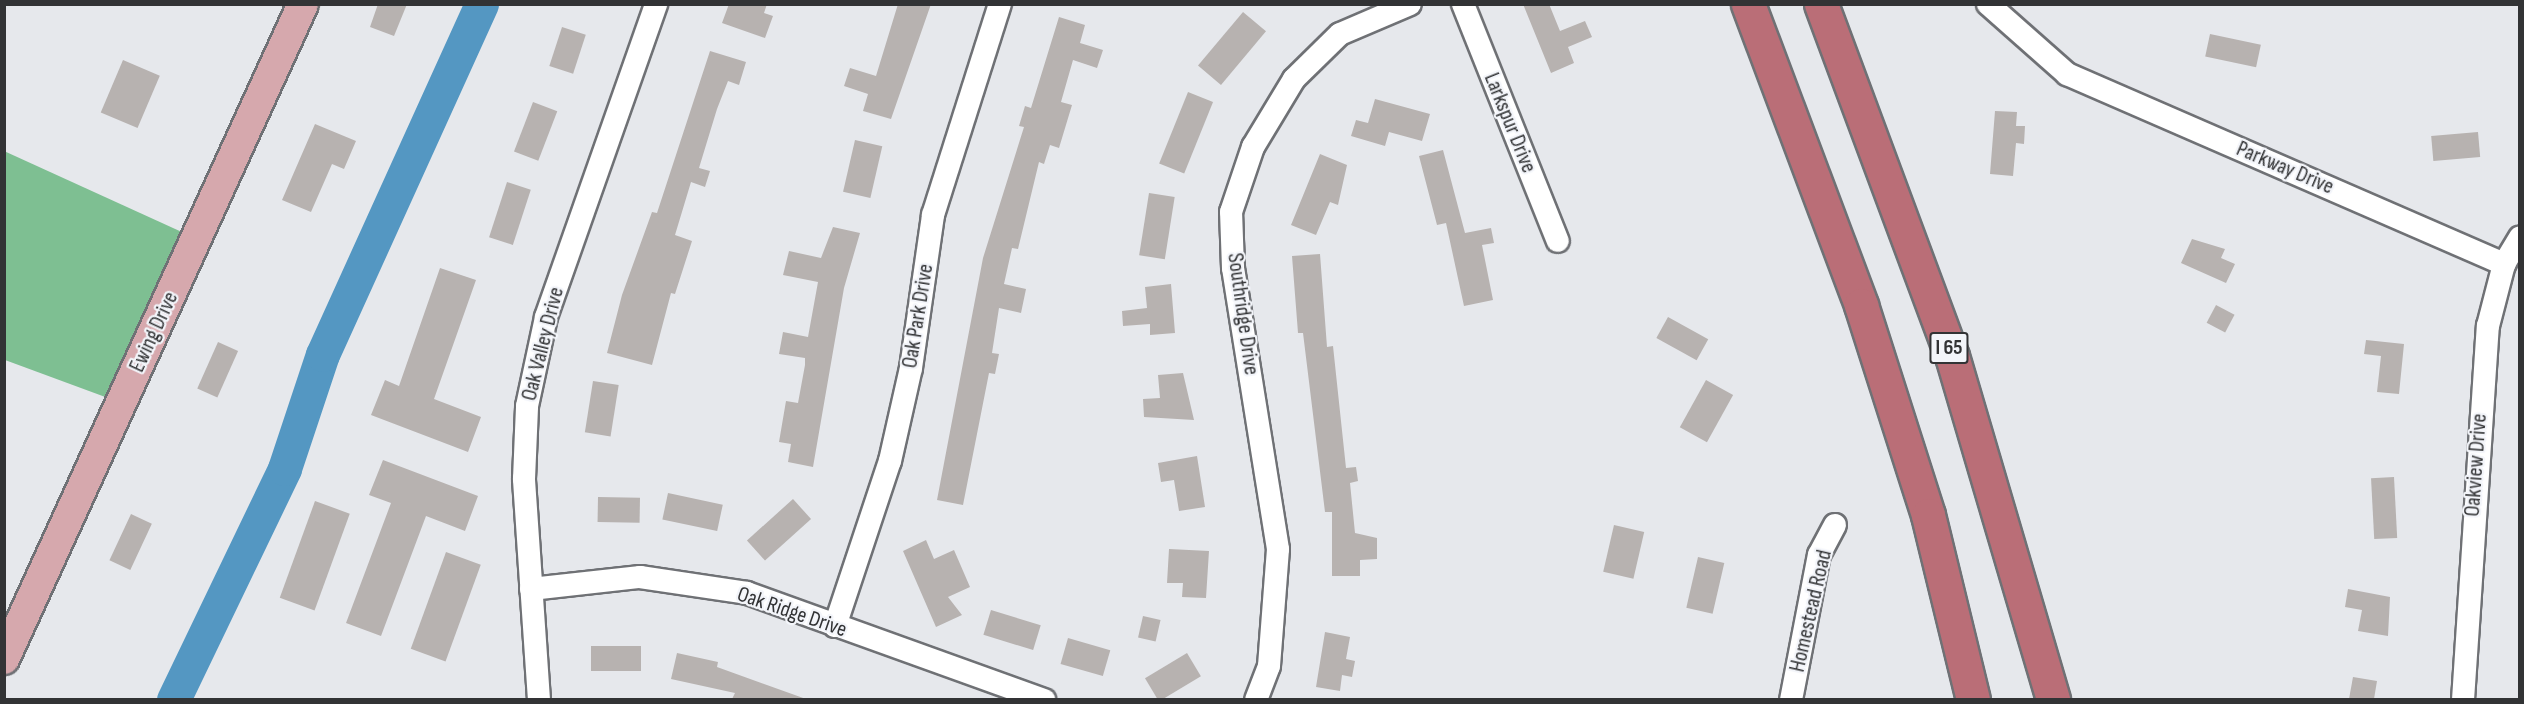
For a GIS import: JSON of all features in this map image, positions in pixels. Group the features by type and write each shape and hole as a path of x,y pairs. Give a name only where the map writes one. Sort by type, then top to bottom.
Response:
{"highway":[{"path":"1748,4 1861,305 1928,514 1972,699"},
{"name":"I 65","path":"1821,4 1952,356 2053,699"},
{"path":"1928,514 1955,699"}],"main road":[{"name":"Ewing Drive","path":"4,659 303,4"}],"street":[{"name":"Oak Valley Drive","path":"539,699 524,479 527,406 546,316 656,4"},
{"name":"Oak Park Drive","path":"835,626 890,461 911,368 933,215 1000,4"},
{"name":"Southridge Drive","path":"1256,699 1269,666 1278,549 1233,268 1231,212 1253,147 1294,79 1340,34 1410,4"},
{"name":"Larkspur Drive","path":"1463,4 1558,241"},
{"name":"Parkway Drive","path":"1988,4 2067,74 2504,264"},
{"name":"Oakview Drive","path":"2463,699 2478,422 2488,327 2504,264 2520,237"},
{"name":"Homestead Road","path":"1791,699 1820,555 1835,525"},
{"name":"Oak Ridge Drive","path":"531,589 640,577 747,593 1044,699"}],"green space":[{"path":"4,151 184,233 108,398 5,360"}],"building":[{"path":"378,4 407,4 394,36 370,27"},
{"path":"729,4 767,4 764,13 773,16 765,38 722,23"},
{"path":"898,4 931,4 891,119 863,111 868,94 844,86 850,68 876,76"},
{"path":"1523,4 1549,4 1560,31 1585,21 1592,37 1568,47 1574,63 1551,73"},
{"path":"1243,12 1266,31 1221,85 1198,66"},
{"path":"1059,17 1085,25 1080,43 1103,50 1097,68 1073,60 1061,102 1072,105 1059,148 1050,145 1044,164 1039,162 1018,249 1012,248 1004,284 1026,289 1021,313 999,308 992,353 999,354 995,374 989,373 963,505 937,500 983,258 1024,127 1019,126 1025,106 1031,108"},
{"path":"562,27 586,35 573,74 549,66"},
{"path":"2210,34 2261,45 2256,67 2205,56"},
{"path":"710,51 746,62 739,85 728,81 717,109 699,168 710,171 705,187 691,182 675,235 692,241 675,294 671,293 652,365 607,353 622,295 652,212 657,213"},
{"path":"123,60 160,76 138,128 101,112"},
{"path":"1188,92 1213,102 1184,174 1159,163"},
{"path":"1375,99 1430,114 1422,141 1389,132 1385,146 1351,136 1356,120 1368,123"},
{"path":"533,102 557,111 538,161 514,151"},
{"path":"1995,111 2017,112 2016,126 2025,126 2024,144 2016,143 2013,176 1990,174"},
{"path":"315,124 356,141 344,169 332,164 311,212 282,200"},
{"path":"2478,132 2480,157 2433,161 2431,136"},
{"path":"855,140 882,146 870,198 843,192"},
{"path":"1443,150 1465,233 1491,228 1494,243 1482,245 1493,300 1464,306 1446,223 1437,225 1419,156"},
{"path":"1320,154 1347,165 1338,205 1330,202 1316,235 1291,225"},
{"path":"507,182 531,190 513,245 489,237"},
{"path":"1149,193 1175,197 1165,259 1139,255"},
{"path":"833,227 860,233 844,288 813,467 788,462 791,444 779,442 786,401 798,403 805,358 779,354 783,332 808,337 818,282 783,275 789,251 821,258"},
{"path":"2192,239 2225,249 2221,258 2235,264 2226,283 2181,263"},
{"path":"1320,254 1327,347 1333,346 1346,468 1356,467 1358,481 1350,483 1355,533 1377,538 1377,559 1360,560 1360,576 1332,576 1332,512 1325,512 1303,333 1298,333 1292,256"},
{"path":"440,268 476,280 434,399 481,417 468,452 371,415 385,380 399,386"},
{"path":"1171,284 1175,333 1150,335 1150,324 1123,326 1122,311 1147,308 1145,287"},
{"path":"2216,305 2235,315 2225,333 2207,323"},
{"path":"1668,317 1708,339 1697,360 1656,338"},
{"path":"2366,340 2404,344 2399,394 2377,392 2381,356 2364,354"},
{"path":"218,342 238,351 217,398 197,389"},
{"path":"1183,373 1194,420 1144,417 1143,399 1160,398 1158,375"},
{"path":"1706,380 1733,395 1707,442 1680,427"},
{"path":"593,381 619,385 611,436 585,432"},
{"path":"1197,456 1205,507 1179,511 1174,480 1161,482 1158,463"},
{"path":"383,460 478,496 465,531 426,516 381,636 346,623 391,503 369,495"},
{"path":"2394,477 2397,538 2374,539 2371,478"},
{"path":"668,493 723,505 717,531 662,519"},
{"path":"598,497 640,498 640,523 598,522"},
{"path":"793,499 811,519 765,561 747,540"},
{"path":"315,501 350,514 315,610 280,598"},
{"path":"131,514 152,524 130,570 109,560"},
{"path":"1614,525 1644,532 1633,579 1603,572"},
{"path":"926,540 934,559 954,550 970,587 948,597 962,615 936,627 903,551"},
{"path":"1169,549 1209,551 1206,598 1182,597 1183,583 1167,583"},
{"path":"446,552 481,565 446,661 411,649"},
{"path":"1698,557 1724,563 1713,614 1686,608"},
{"path":"2348,589 2390,597 2388,636 2358,631 2362,610 2345,607"},
{"path":"991,610 1041,625 1033,650 983,635"},
{"path":"1143,616 1161,620 1156,641 1138,637"},
{"path":"1325,632 1350,637 1346,659 1355,661 1352,677 1342,675 1340,691 1316,687"},
{"path":"1068,638 1110,650 1103,676 1061,664"},
{"path":"591,646 641,646 641,671 591,671"},
{"path":"677,653 718,662 717,667 806,699 732,699 735,693 671,679"},
{"path":"1187,653 1201,676 1161,700 1158,700 1145,678"},
{"path":"2353,677 2377,681 2374,699 2349,699"}],"waterway":[{"path":"174,700 285,469 323,355 482,4"}]}
